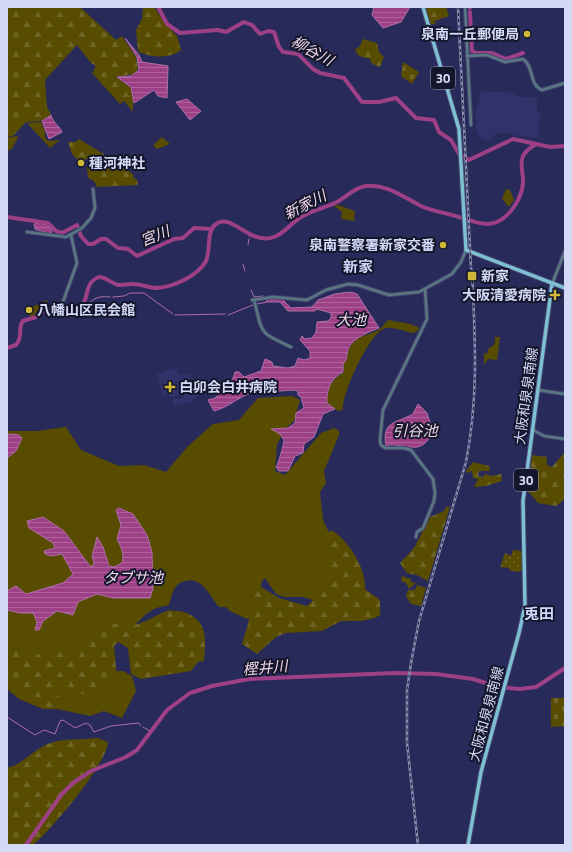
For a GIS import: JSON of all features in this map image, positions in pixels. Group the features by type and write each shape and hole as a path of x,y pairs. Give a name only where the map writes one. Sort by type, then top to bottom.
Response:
{"main road":[{"name":"30","path":"423,7 459,129 466,250"},
{"path":"466,250 565,288"},
{"name":"大阪和泉泉南線","path":"468,845 481,772 508,675 525,606 523,501 552,284"}],"street":[{"path":"465,7 471,125"},
{"path":"468,56 487,55 505,62 523,59 528,63 537,87 542,90 565,83"},
{"path":"27,232 66,237 78,231 91,218 95,208 93,189"},
{"path":"60,310 76,263 71,235"},
{"path":"291,346 263,332 253,300 265,298 307,300 326,290 351,284 389,295 412,293 424,289 452,274 466,250"},
{"path":"552,284 565,252"},
{"path":"416,537 417,532 423,528 434,501 435,493 433,479 412,451 404,448 385,448 381,445 380,437 385,403 427,318 424,289"},
{"path":"538,390 565,394"},
{"path":"533,430 544,436 565,439"}],"shaded area":[{"path":"481,91 515,93 515,96 537,98 537,110 540,114 538,138 512,135 511,133 495,134 491,140 483,140 477,133 476,129 476,110"},
{"name":"白卯会白井病院","path":"173,368 177,369 177,374 191,374 191,379 176,382 183,382 184,387 181,387 180,395 174,397 175,399 183,398 184,394 196,391 198,394 197,397 191,402 173,406 173,396 170,397 166,385 168,395 162,396 157,374"}],"green space":[{"path":"7,7 80,7 116,40 122,36 136,57 138,69 134,74 116,77 130,87 133,94 133,112 124,101 120,104 92,73 96,66 91,63 77,45 45,80 47,107 51,114 41,121 26,122 13,136 7,137"},
{"path":"143,7 154,7 165,23 177,36 181,50 165,56 148,55 138,51 136,30 142,19"},
{"path":"425,7 446,7 449,16 435,21 435,24 429,25"},
{"path":"363,39 377,43 379,52 384,57 380,67 372,64 370,59 359,56 355,50 360,46"},
{"path":"403,62 419,72 412,84 401,76"},
{"path":"41,122 45,131 45,138 49,141 60,140 50,148 27,123"},
{"path":"18,137 12,149 7,151 7,138"},
{"path":"162,137 170,144 157,149 153,145"},
{"path":"79,139 115,161 134,175 133,177 138,181 137,185 97,187 94,181 88,178 87,167 89,167 89,159 78,160 72,154 68,142 76,142"},
{"path":"506,189 510,190 514,200 509,207 502,199"},
{"path":"338,205 355,211 354,218 356,221 341,219 342,212 334,206"},
{"path":"47,300 48,305 42,306 33,316 30,316 26,310"},
{"path":"389,320 420,328 413,333 394,328 387,328 383,329 377,334 364,353 351,379 346,392 343,410 338,411 327,403 327,398 333,381 344,372 343,364 346,360 349,349 353,343 361,337 379,330"},
{"path":"495,337 500,337 497,360 488,359 484,365 484,353 487,354 488,349 495,344"},
{"path":"292,396 300,400 294,421 288,426 277,444 275,471 285,475 321,433 334,428 339,431 339,435 324,471 326,483 320,492 323,520 338,551 326,604 303,597 284,597 276,594 265,578 262,581 254,617 247,619 230,611 226,607 219,607 205,588 196,581 191,580 181,582 175,587 169,605 156,608 146,614 129,631 112,634 105,671 123,671 132,676 136,691 122,718 104,711 90,716 57,709 43,709 19,699 7,689 7,431 36,431 66,427 81,450 119,466 144,465 166,472 188,446 213,424 239,420 258,398"},
{"path":"565,452 565,499 556,506 538,503 528,491 532,455 547,457 547,465 552,467"},
{"path":"473,462 489,466 490,471 479,471 478,476 483,477 485,474 491,476 501,474 502,481 486,486 474,487 478,479 473,478 472,471 467,473 466,471"},
{"path":"446,507 450,507 428,581 417,575 407,573 400,563 414,548 430,517 444,511"},
{"path":"331,530 344,540 360,564 365,581 365,589 380,600 380,615 375,618 361,621 341,621 322,631 286,633 276,637 257,654 242,644 248,622 253,592 258,585 279,598 307,606 316,598 326,583 328,576 329,569 324,540"},
{"path":"513,550 523,551 523,569 518,572 509,570 510,568 500,567 505,553 511,556"},
{"path":"402,576 411,579 411,582 416,583 409,589 406,583 401,581"},
{"path":"417,585 426,588 421,606 411,604 406,596 408,590 415,590"},
{"path":"169,610 182,611 192,616 198,620 204,631 204,661 198,662 191,671 141,679 131,674 128,648 118,642 114,646 117,680 97,692 84,695 65,685 56,690 62,702 60,707 39,707 7,687 7,646 25,653 34,654 62,651 84,641 114,624 138,624"},
{"path":"551,698 565,698 565,726 551,727"},
{"path":"97,738 108,742 105,752 99,765 89,780 65,811 33,845 7,845 7,768 18,764 39,749 56,741"}],"water":[{"path":"374,7 410,7 401,22 383,28 372,15"},
{"path":"125,38 139,55 142,62 168,66 167,98 158,96 154,90 134,103 131,87 117,77 131,76 139,70 137,57"},
{"path":"187,99 201,111 190,120 176,102"},
{"path":"51,115 62,132 49,139 42,121"},
{"path":"39,223 48,225 52,231 51,234 35,229 34,224"},
{"name":"大池","path":"349,292 350,294 351,292 357,294 379,328 358,338 349,347 346,360 343,364 343,372 332,381 328,389 327,403 335,409 323,414 314,437 304,444 303,453 295,456 288,471 279,471 276,467 284,440 280,434 271,429 288,428 295,423 296,413 304,408 301,397 298,395 298,391 258,391 246,395 225,407 214,411 208,400 215,398 221,393 222,387 232,380 235,372 239,372 244,377 261,371 265,359 272,362 273,366 288,368 295,366 298,358 304,360 310,358 310,351 300,340 302,336 305,339 312,338 316,332 317,322 328,321 331,318 331,313 317,309 315,311 288,311 280,302 267,302 266,299 282,299 291,308 312,307 318,300 335,294"},
{"name":"引谷池","path":"418,404 427,413 433,432 429,439 421,446 416,447 386,446 385,438 388,427 396,421 413,414"},
{"path":"7,434 19,435 22,438 16,451 7,458"},
{"name":"タブサ池","path":"119,508 133,514 147,535 152,552 153,588 150,598 113,598 97,594 78,602 73,615 57,611 43,621 39,630 35,630 37,622 33,613 20,613 7,610 7,591 16,586 26,594 63,583 73,574 62,554 51,556 45,554 44,551 55,548 53,543 29,528 27,521 43,517 64,531 90,566 93,566 94,562 92,556 97,537 103,547 109,566 114,567 122,563 123,560 122,551 117,539 121,525 116,510"}],"waterway":[{"name":"柳谷川","path":"158,7 167,24 180,33 218,30 226,32 244,22 252,25 260,34 268,31 274,32 279,47 283,52 298,54 313,69 320,73 344,78 362,102 379,102 396,98 416,118 434,120 439,132 451,140 459,154 469,160 513,139 550,147 565,146"},
{"path":"470,12 472,51 476,53 492,53 506,59 523,53"},
{"name":"新家川","path":"7,348 16,345 18,342 20,338 20,326 23,321 36,317 45,310 63,312 75,310 81,306 85,301 92,281 99,277 118,285 136,284 157,288 177,283 191,276 206,261 211,231 216,224 222,221 235,225 257,237 265,239 274,237 297,219 337,202 358,188 374,186 388,189 431,210 480,223 488,224 497,222 507,215 515,206 523,183 522,159 527,150 536,144"},
{"name":"宮川","path":"7,217 48,223 56,231 62,233 77,225 81,236 88,244 93,244 101,239 106,239 118,248 128,249 137,256 174,239 183,238 194,228 212,229"},
{"path":"248,245 249,239"},
{"path":"243,264 245,271"},
{"path":"251,290 254,297 264,296 267,301"},
{"path":"113,297 124,296 130,293 144,293 173,314"},
{"path":"62,317 71,317 77,314 95,299 110,297"},
{"path":"257,304 267,302"},
{"path":"228,315 253,305"},
{"path":"175,315 225,314"},
{"name":"樫井川","path":"26,845 61,795 73,783 91,771 126,757 137,750 167,710 190,693 212,686 249,679 395,673 436,674 473,679 498,687 520,689 536,687 565,668"},
{"path":"7,717 35,735 44,730 55,734 60,721 63,720 75,728 86,723 90,725 94,732 111,726 138,723 141,725"},
{"path":"143,727 152,732"}],"railway":[{"path":"458,7 471,268"},
{"path":"418,845 407,743 407,690 419,621 466,462 470,438 473,413 475,366 472,270"}],"place":[{"name":"泉南一丘郵便局","path":"527,34"},
{"name":"種河神社","path":"81,163"},
{"name":"泉南警察署新家交番","path":"443,245"},
{"name":"新家","path":"472,276"},
{"name":"大阪清愛病院","path":"555,295"},
{"name":"八幡山区民会館","path":"29,310"},
{"name":"白卯会白井病院","path":"170,387"}],"district":[{"name":"新家","path":"358,267"},
{"name":"兎田","path":"539,614"}]}
